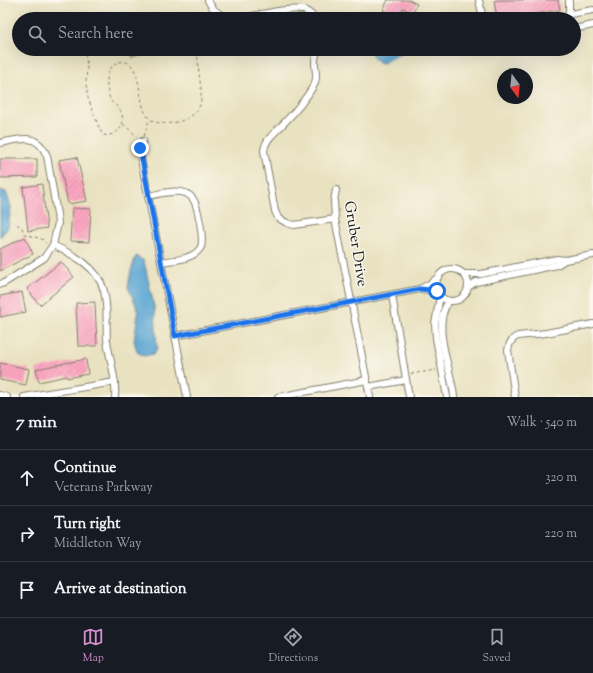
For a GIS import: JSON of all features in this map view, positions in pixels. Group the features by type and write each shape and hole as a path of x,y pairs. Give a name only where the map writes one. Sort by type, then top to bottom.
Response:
{"street":[{"path":"208,0 213,9 218,12"},
{"path":"479,0 482,12"},
{"path":"569,0 570,12"},
{"path":"273,12 294,10 304,10 308,12"},
{"path":"581,12 593,10"},
{"path":"581,28 593,26"},
{"path":"316,56 315,63 317,71 314,84 306,97 264,145 264,151 275,211 278,218 287,224 294,225 335,218"},
{"path":"0,143 22,138 32,139 44,148 47,156 58,223 54,245 44,258 0,284"},
{"path":"143,141 140,148 140,154 187,397"},
{"name":"Gruber Drive","path":"336,190 334,200 335,218 370,397"},
{"path":"148,196 182,192 192,197 196,204 201,233 200,248 196,253 188,257 161,262"},
{"path":"54,245 80,259 90,267 99,278 104,291 108,340 115,382 115,397"},
{"path":"463,274 481,274 557,259 565,260 593,255"},
{"path":"175,336 420,289 431,290 450,301 459,299 468,288 476,282 557,265 565,260"},
{"path":"420,289 431,283 440,274 449,269 459,271 463,274 466,278 468,288"},
{"path":"437,278 436,287 440,296 435,324 436,338 454,397"},
{"path":"392,294 409,397"},
{"path":"447,397 441,326 443,313 450,301"},
{"path":"515,397 508,350 510,343 514,338 518,336 546,333 593,324"},
{"path":"368,387 406,377"},
{"path":"278,397 366,380"},
{"path":"24,397 115,382"},
{"path":"0,395 7,397"}],"path":[{"path":"85,56 88,98 100,130 103,135 110,136 117,133 123,119 121,111 111,101 107,90 107,77 114,64 121,62 129,64 136,70 145,114 149,119 160,123 174,123 187,118 197,110 202,98 198,56"},
{"path":"122,123 143,141 149,119"},
{"path":"17,224 22,228 24,234 42,238 47,247 54,245"},
{"path":"406,377 445,368"}],"water":[{"path":"373,56 396,56 383,63"},
{"path":"0,190 6,192 11,207 8,228 0,237"},
{"path":"136,256 144,261 155,311 157,349 153,354 144,356 137,352 134,341 138,314 136,305 128,287 131,270"}],"building":[{"path":"388,0 409,0 417,4 413,12 403,8 401,12 387,12 383,10"},
{"path":"558,0 560,10 548,12 496,12 494,1"},
{"path":"77,157 87,201 68,204 59,160"},
{"path":"0,159 37,159 37,177 0,178"},
{"path":"42,184 47,228 28,231 23,187"},
{"path":"72,208 91,209 89,242 70,241"},
{"path":"25,237 33,254 0,271 0,249"},
{"path":"61,262 74,277 40,305 27,289"},
{"path":"22,292 26,312 0,317 0,296"},
{"path":"95,302 97,346 78,346 76,303"},
{"path":"86,359 88,374 67,378 67,376 39,382 36,369"},
{"path":"0,363 29,369 26,385 0,380"}],"route":[{"path":"140,148 175,336 420,289 431,290 439,295 437,291"}]}
